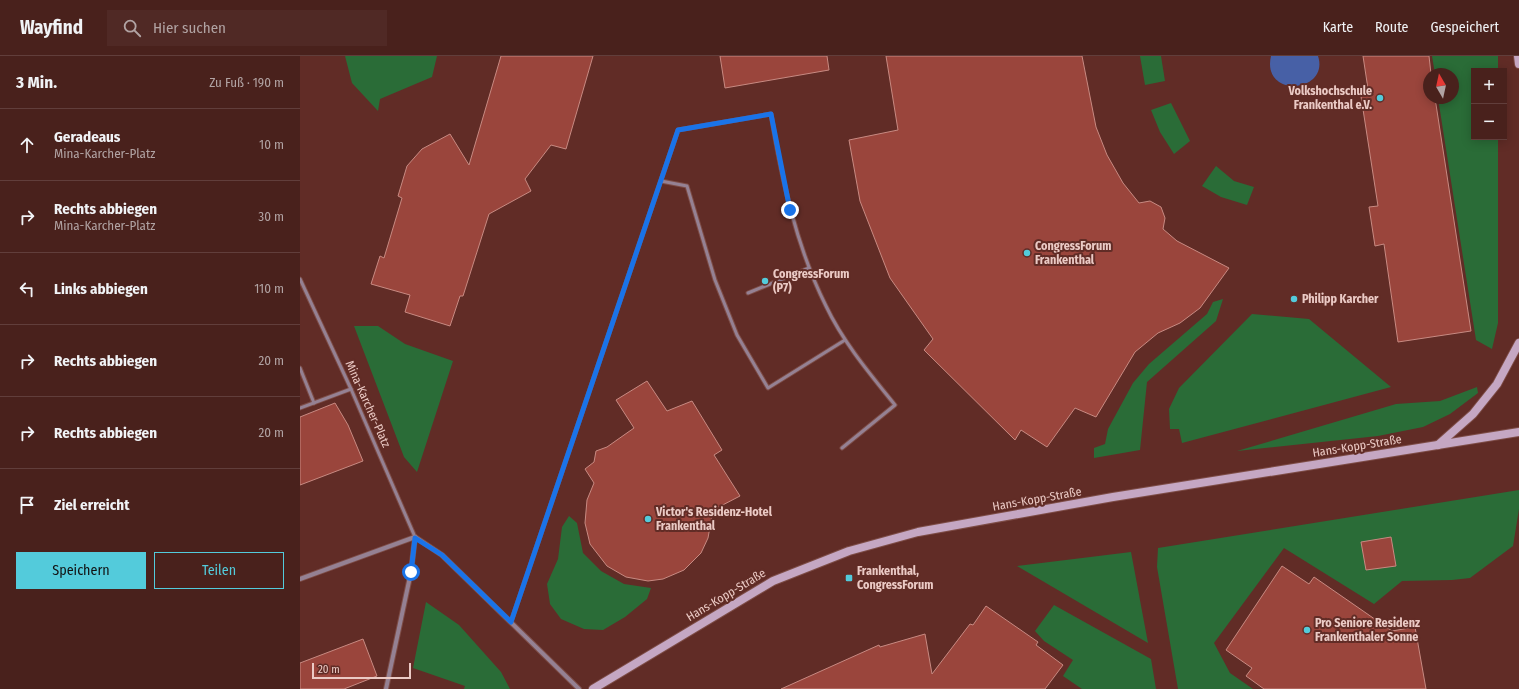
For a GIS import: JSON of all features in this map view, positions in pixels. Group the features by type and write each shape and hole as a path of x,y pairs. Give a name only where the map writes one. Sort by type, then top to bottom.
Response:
{"main road":[{"path":"1518,56 1519,64"},
{"path":"1437,445 1473,414 1496,384 1519,343"},
{"name":"Hans-Kopp-Straße","path":"593,689 773,580 849,551 918,532 1113,497 1519,432"}],"street":[{"path":"300,579 415,538 442,555 579,689"},
{"name":"Mina-Karcher-Platz","path":"386,689 411,572 415,538"}],"lane":[{"path":"511,622 678,130 771,114 790,210 809,268 826,307 845,340 895,405 842,448"},
{"path":"661,181 687,186 715,280 737,335 768,388 845,340"},
{"path":"748,293 809,268"},
{"name":"Mina-Karcher-Platz","path":"300,279 351,389 415,538"},
{"path":"300,368 314,403"},
{"path":"300,408 351,389"}],"green space":[{"path":"345,56 437,56 432,77 380,99 378,111 352,83"},
{"path":"1140,56 1161,56 1165,81 1145,85"},
{"path":"1432,56 1498,56 1498,68 1471,68 1471,140 1498,140 1498,323 1492,349 1476,340 1439,104 1459,104 1459,68 1434,68"},
{"path":"1171,103 1190,141 1174,154 1160,132 1151,110"},
{"path":"1216,166 1234,181 1254,187 1247,205 1221,197 1202,186"},
{"path":"1223,299 1216,321 1147,382 1140,450 1094,458 1094,448 1105,444 1108,429 1133,383 1149,364 1207,314 1213,302"},
{"path":"1252,314 1309,319 1391,387 1182,443 1179,429 1170,429 1169,409 1179,388"},
{"path":"354,326 378,326 405,344 453,361 417,472 404,457"},
{"path":"1477,387 1478,393 1450,414 1423,427 1378,436 1237,451 1396,404 1440,401"},
{"path":"1519,490 1519,509 1513,546 1470,578 1452,580 1402,581 1374,604 1284,548 1214,643 1230,673 1253,689 1178,689 1157,567 1158,548"},
{"path":"569,516 577,523 583,553 601,571 624,584 651,588 647,599 625,617 603,630 584,629 561,619 550,604 547,584 558,559 562,527"},
{"path":"1131,552 1148,643 1017,566"},
{"path":"426,602 459,625 501,672 510,689 464,689 465,686 413,668"},
{"path":"1054,605 1151,659 1156,689 1082,689 1063,676 1073,660 1044,641 1035,631"}],"water":[{"path":"1271,56 1318,56 1319,68 1314,78 1306,84 1295,86 1285,85 1276,79 1271,70"}],"building":[{"path":"501,56 593,56 566,149 551,145 525,179 531,191 489,214 463,296 460,296 450,326 405,312 410,295 371,284 380,256 384,258 402,198 398,196 407,166 422,149 450,134 469,165"},
{"path":"720,56 827,56 829,70 725,88"},
{"name":"CongressForum Frankenthal","path":"886,56 1082,56 1096,127 1107,155 1123,183 1139,203 1150,201 1161,207 1165,218 1163,229 1177,241 1229,268 1200,308 1180,323 1158,333 1135,352 1096,417 1075,408 1047,447 1021,430 1015,440 924,350 933,339 890,278 860,201 849,140 898,130"},
{"path":"1363,56 1429,56 1430,68 1423,68 1423,104 1436,104 1471,331 1398,342 1384,244 1375,246 1369,207 1378,206 1360,90 1368,89"},
{"name":"Victor's Residenz-Hotel Frankenthal","path":"647,381 667,411 692,401 722,450 714,455 740,496 713,510 708,538 701,553 684,570 663,579 648,581 626,577 607,566 590,544 585,523 587,500 594,483 585,469 594,462 596,451 607,447 634,428 616,400"},
{"path":"335,403 348,425 363,461 300,485 300,417"},
{"path":"1391,537 1396,566 1366,570 1361,542"},
{"name":"Pro Seniore Residenz Frankenthaler Sonne","path":"1282,566 1309,584 1314,577 1392,631 1415,627 1426,689 1264,689 1246,676 1252,668 1226,650"},
{"path":"986,606 1038,642 1036,645 1063,665 1045,689 781,689 879,645 880,647 925,634 932,674 970,624 973,625"},
{"path":"363,639 377,676 344,689 300,689 300,663"}],"place":[{"name":"Volkshochschule Frankenthal e.V.","path":"1380,98"},
{"name":"CongressForum Frankenthal","path":"1027,253"},
{"name":"CongressForum (P7)","path":"765,281"},
{"name":"Philipp Karcher","path":"1294,299"},
{"name":"Victor's Residenz-Hotel Frankenthal","path":"648,519"},
{"name":"Frankenthal, CongressForum","path":"849,578"},
{"name":"Pro Seniore Residenz Frankenthaler Sonne","path":"1307,630"}],"route":[{"path":"411,572 415,538 442,555 511,622 678,130 771,114 778,156 790,210"}]}
